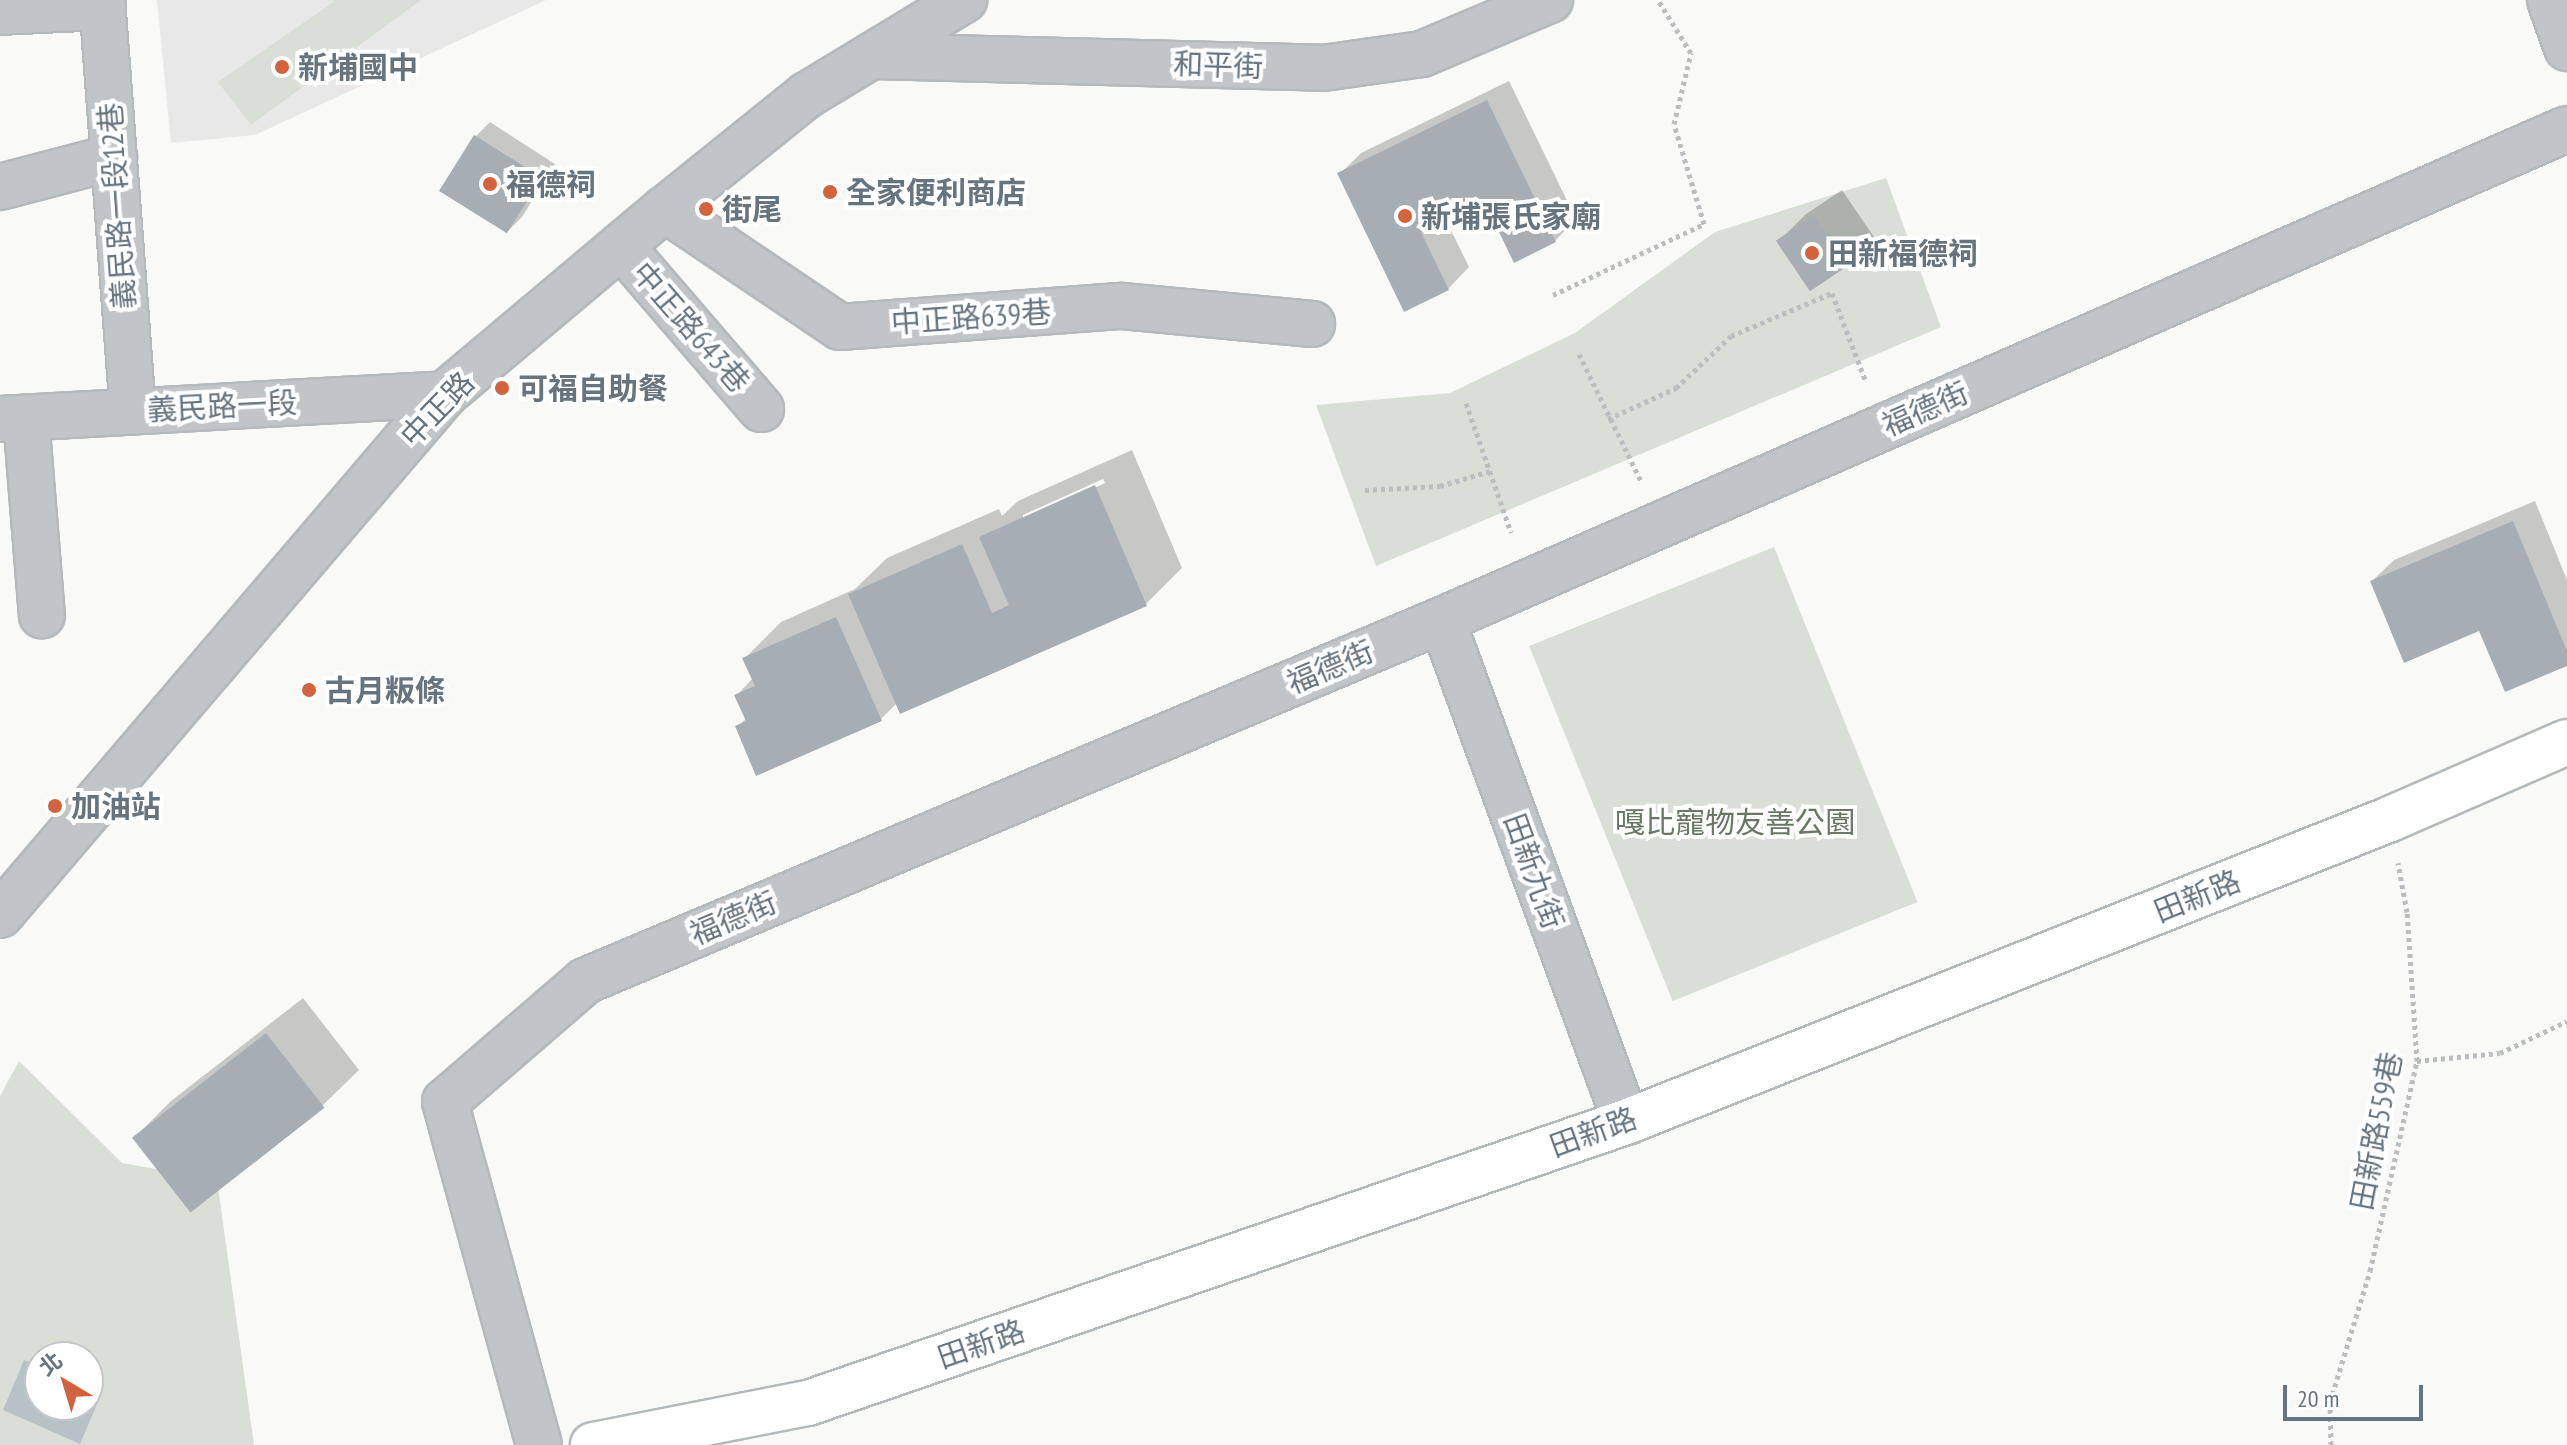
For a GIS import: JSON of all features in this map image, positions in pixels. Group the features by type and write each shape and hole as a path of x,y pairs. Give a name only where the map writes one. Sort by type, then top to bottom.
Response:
{"main road":[{"name":"田新路","path":"593,1445 808,1403 1626,1122 2390,819 2567,742"}],"street":[{"name":"中正路","path":"0,915 445,394 665,209 807,95 964,0"},
{"name":"和平街","path":"873,56 1323,68 1422,54 1550,0"},
{"path":"2550,0 2567,48"},
{"path":"0,12 103,4"},
{"name":"義民路一段12巷","path":"103,4 133,411"},
{"name":"福德街","path":"539,1445 445,1102 585,981 1442,620 2567,129"},
{"path":"0,187 114,157"},
{"name":"中正路639巷","path":"665,209 840,327 1122,306 1312,324"},
{"name":"中正路643巷","path":"621,246 761,409"},
{"name":"義民路一段","path":"13,418 445,394"},
{"path":"13,418 42,615"},
{"name":"田新九街","path":"1442,620 1626,1122"}],"path":[{"path":"1553,295 1704,224 1674,124 1691,53 1658,0"},
{"path":"1608,419 1676,388 1731,336 1832,293 1866,382"},
{"path":"1579,354 1608,419 1641,481"},
{"path":"1466,403 1511,532"},
{"path":"1365,490 1440,486 1490,471"},
{"name":"田新路559巷","path":"2331,1445 2330,1402 2370,1271 2417,1061 2407,912 2390,819"},
{"path":"2417,1061 2500,1053 2567,1021"}],"shaded area":[{"name":"新埔國中","path":"157,0 546,0 255,135 171,143"},
{"path":"24,1360 24,1419 3,1410"},
{"path":"28,1421 90,1421 80,1444"}],"green space":[{"path":"328,0 421,0 251,125 218,82 335,1"},
{"path":"1886,178 1941,327 1376,566 1316,405 1450,393 1575,333 1715,232"},
{"name":"嘎比寵物友善公園","path":"1774,547 1917,902 1673,1001 1529,646"},
{"path":"19,1061 122,1163 217,1180 254,1445 0,1445 0,1096"}],"building":[{"name":"新埔張氏家廟","path":"1487,100 1556,242 1514,263 1484,201 1421,232 1449,290 1404,312 1337,173"},
{"name":"福德祠","path":"474,135 542,177 507,233 439,191"},
{"name":"田新福德祠","path":"1814,215 1848,266 1810,291 1776,241"},
{"path":"1095,485 1147,606 900,714 848,594 962,544 992,613 1009,605 979,537"},
{"path":"2513,521 2567,651 2567,666 2505,692 2479,631 2404,663 2370,581"},
{"path":"836,617 882,721 756,776 735,726 746,721 734,695 755,686 742,658"},
{"path":"266,1033 324,1108 191,1213 132,1138"}],"place":[{"name":"新埔國中","path":"282,67"},
{"name":"福德祠","path":"490,184"},
{"name":"全家便利商店","path":"830,192"},
{"name":"街尾","path":"706,209"},
{"name":"新埔張氏家廟","path":"1405,216"},
{"name":"田新福德祠","path":"1812,253"},
{"name":"可福自助餐","path":"502,388"},
{"name":"古月粄條","path":"309,690"},
{"name":"加油站","path":"55,806"}]}
